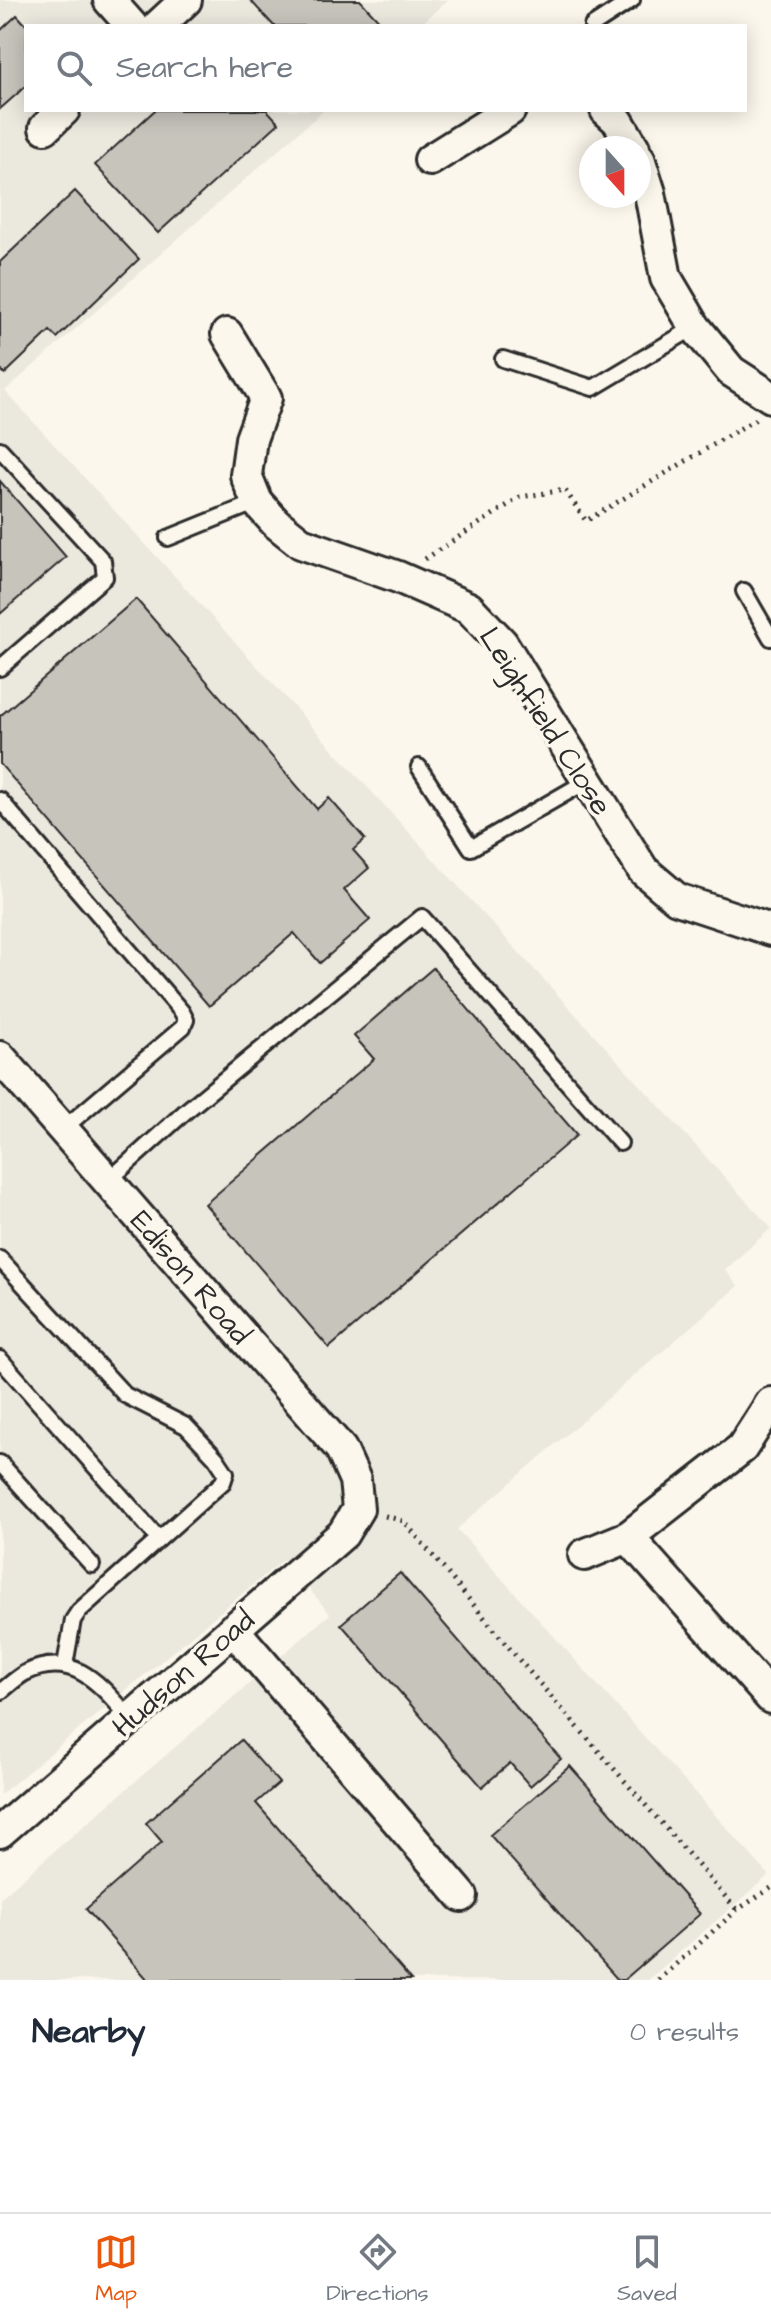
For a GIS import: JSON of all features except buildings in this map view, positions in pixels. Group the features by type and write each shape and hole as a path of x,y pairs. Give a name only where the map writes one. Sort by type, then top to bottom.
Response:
{"street":[{"path":"109,0 130,24"},
{"path":"160,24 186,0"},
{"path":"430,160 507,112"},
{"path":"608,112 627,136"},
{"path":"651,198 666,278 695,327 731,371 764,395"},
{"path":"227,334 266,398 251,439 246,475 257,502"},
{"name":"Leighfield Close","path":"257,502 276,523 301,543 398,577 469,608 502,643 643,870 677,899 771,930"},
{"name":"Edison Road","path":"0,1057 341,1449 355,1480 358,1509"},
{"path":"584,1555 628,1537 742,1448 771,1403"},
{"name":"Hudson Road","path":"0,1832 343,1534 358,1509"},
{"path":"628,1537 771,1698"},
{"path":"233,1629 462,1896"}],"lane":[{"path":"595,24 632,0"},
{"path":"503,359 593,388 695,327"},
{"path":"0,449 103,561 106,571 105,577 0,668"},
{"path":"168,538 257,502"},
{"path":"744,591 771,638"},
{"path":"419,767 471,848 587,781"},
{"path":"0,800 186,1020 183,1027 63,1129"},
{"path":"108,1181 186,1111 422,917 620,1143"},
{"path":"0,1259 125,1395 186,1426 226,1473 223,1482 79,1611 73,1620 65,1665"},
{"path":"0,1359 159,1539"},
{"path":"0,1463 92,1565"},
{"path":"0,1692 25,1674 44,1667 65,1665 82,1671 102,1686 130,1718"}],"path":[{"path":"398,577 520,497 565,490 586,521 764,395"},
{"path":"358,1509 404,1521 521,1662 737,1910"},
{"path":"658,1980 737,1910 771,1888"}],"shaded area":[{"path":"0,0 448,0 421,24 24,24 24,112 322,112 5,391 771,1228 725,1270 738,1286 457,1529 769,1875 648,1980 0,1980 0,1898 330,1614 284,1559 0,1795"}]}
